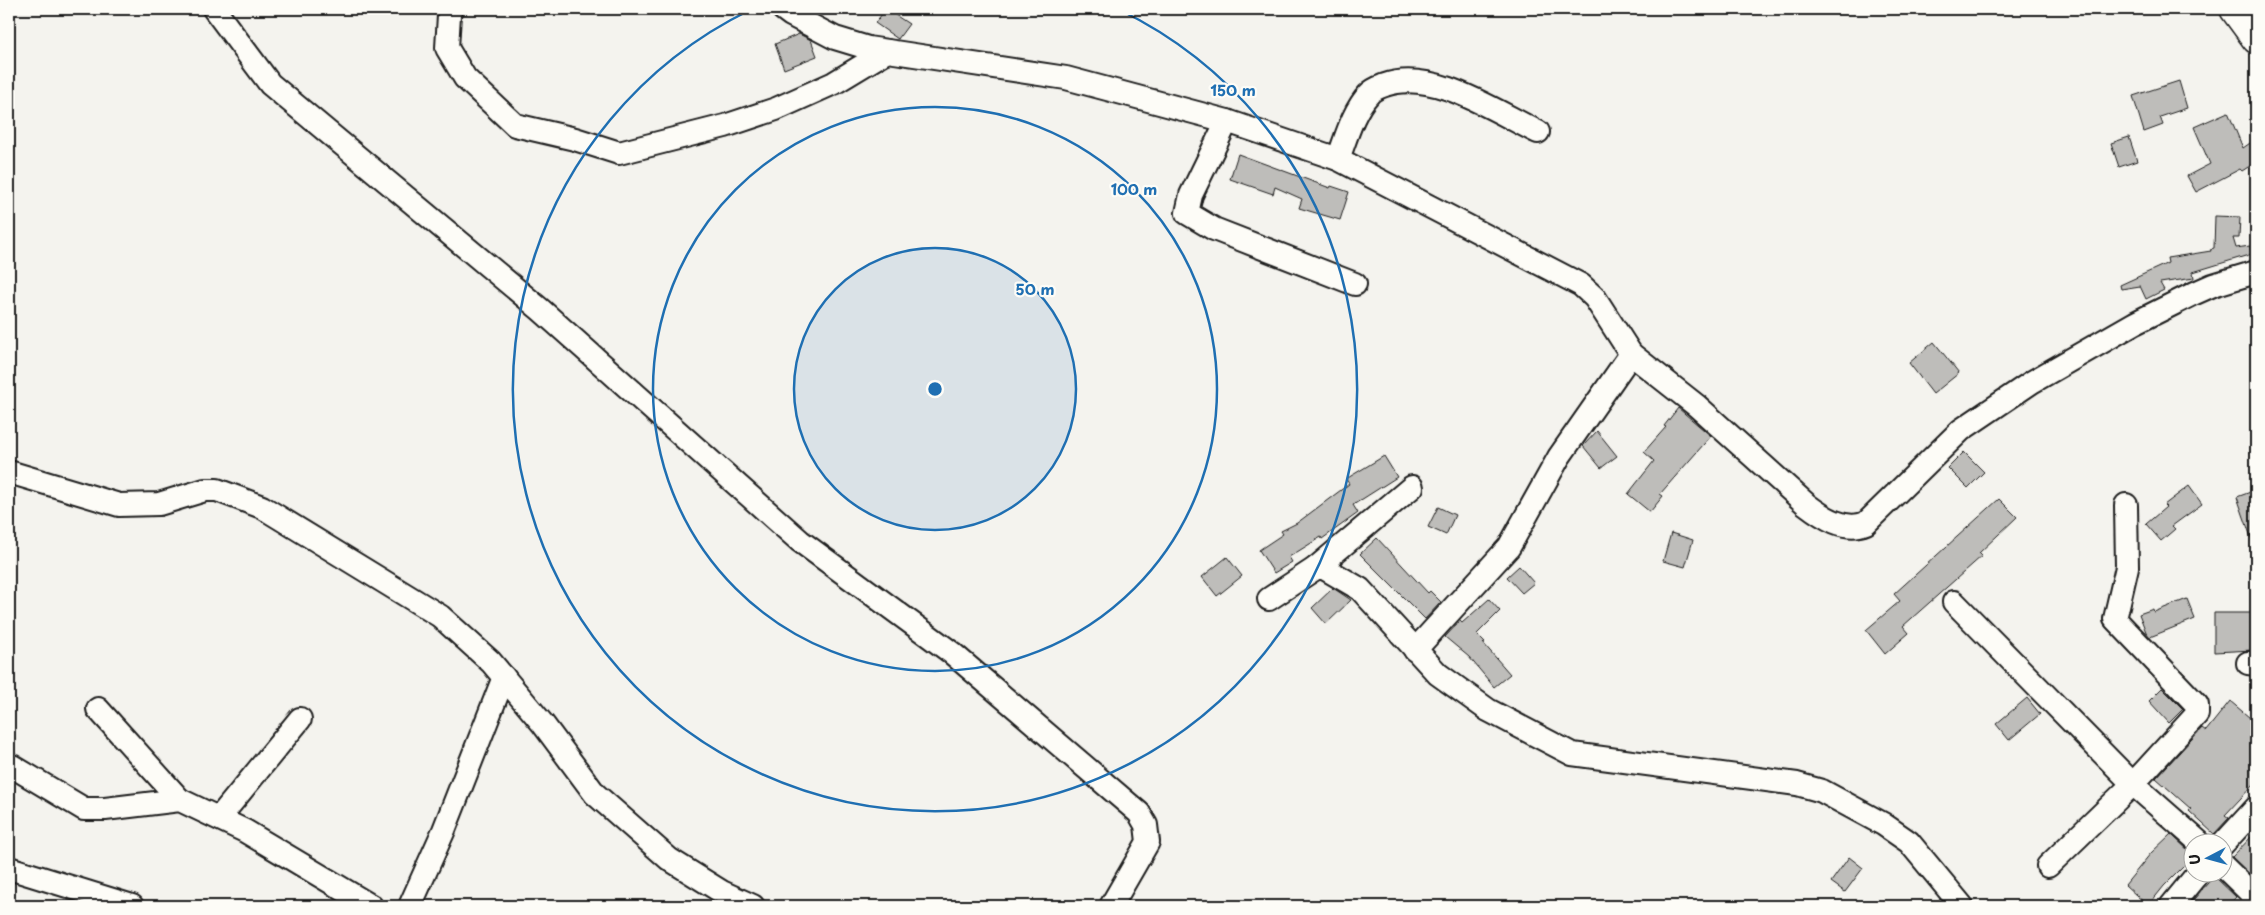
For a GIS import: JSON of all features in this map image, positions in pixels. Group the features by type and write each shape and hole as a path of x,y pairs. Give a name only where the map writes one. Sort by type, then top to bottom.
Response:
{"highway":[{"path":"2234,9 2256,39"}],"street":[{"path":"214,9 270,84 541,310 800,541 952,653 1138,813 1146,825 1148,842 1111,906"},
{"path":"451,9 447,48 464,78 515,125 574,139 619,153 725,126 776,109 834,82 887,51"},
{"path":"783,9 835,38 868,48 1066,78 1227,121 1338,159 1581,285 1595,298 1631,354 1697,406 1818,514 1847,527 1857,527 1866,523 1961,430 2032,382 2135,323 2213,285 2256,272"},
{"path":"1338,159 1361,104 1370,92 1400,81 1418,80 1454,91 1538,132"},
{"path":"1227,121 1191,195 1187,213 1214,229 1355,284"},
{"path":"1416,650 1509,547 1559,457 1631,354"},
{"path":"9,472 119,505 159,504 205,490 217,490 262,507 428,608 491,662 543,724 595,794 669,859 722,892 753,906"},
{"path":"1270,599 1316,568 1412,487"},
{"path":"2048,866 2133,784 2198,714 2199,709 2116,619 2127,567 2126,505"},
{"path":"1316,568 1324,568 1360,589 1438,674 1488,710 1572,754 1797,784 1822,791 1883,824 1909,842 1962,906"},
{"path":"1954,602 2133,784 2187,832"},
{"path":"410,906 444,830 504,677"},
{"path":"98,709 180,800 245,831 371,906"},
{"path":"219,818 300,719"},
{"path":"12,766 84,809 105,809 180,800"},
{"path":"2232,834 2256,808"},
{"path":"9,868 132,906"},
{"path":"2232,875 2256,898"},
{"path":"2171,906 2191,882"}],"building":[{"path":"886,9 909,24 898,39 875,23"},
{"path":"799,34 811,40 817,56 784,69 775,44"},
{"path":"2179,81 2187,108 2160,117 2163,125 2144,132 2133,96"},
{"path":"2228,112 2243,148 2256,139 2256,162 2242,171 2240,169 2196,192 2187,176 2210,164 2194,127"},
{"path":"2129,137 2137,161 2119,167 2111,143"},
{"path":"1238,154 1330,188 1331,186 1349,192 1340,220 1299,208 1302,199 1275,187 1273,194 1230,179"},
{"path":"2215,216 2240,217 2239,238 2233,238 2236,248 2250,246 2252,254 2193,272 2194,278 2160,283 2164,290 2146,299 2140,286 2121,289 2120,285 2168,263 2167,258 2211,251 2210,249 2214,248"},
{"path":"1934,342 1959,373 1933,394 1909,363"},
{"path":"1678,408 1711,436 1660,494 1663,496 1650,512 1628,494 1654,461 1644,452 1666,427 1664,426"},
{"path":"1597,431 1617,456 1601,468 1583,446"},
{"path":"1964,452 1984,472 1968,488 1948,468"},
{"path":"1384,456 1397,477 1353,505 1358,513 1322,539 1321,537 1289,557 1292,562 1274,573 1259,550 1283,534 1281,531 1297,523 1349,484 1346,479"},
{"path":"2189,486 2202,504 2172,526 2175,529 2161,541 2146,524 2166,507 2164,505"},
{"path":"2256,490 2256,546 2254,546 2237,497"},
{"path":"1999,499 2017,517 1979,553 1982,556 1903,626 1909,633 1885,654 1866,630 1900,601 1894,594"},
{"path":"1438,507 1455,515 1446,535 1428,527"},
{"path":"1671,533 1693,540 1685,567 1663,561"},
{"path":"1377,538 1428,593 1430,591 1441,602 1425,619 1360,554"},
{"path":"1227,557 1242,576 1217,596 1202,577"},
{"path":"1519,566 1534,583 1522,593 1507,577"},
{"path":"1333,588 1351,600 1326,624 1312,608"},
{"path":"1489,599 1500,611 1477,634 1510,674 1494,687 1469,657 1445,637 1460,621 1462,623"},
{"path":"2187,599 2195,619 2150,637 2139,614 2153,609 2154,612"},
{"path":"2214,613 2253,613 2253,650 2214,652"},
{"path":"2162,688 2183,709 2169,723 2149,701"},
{"path":"2027,698 2040,714 2009,740 1996,724"},
{"path":"2230,701 2256,723 2256,782 2225,815 2229,818 2216,832 2212,832 2189,811 2191,809 2156,778 2202,728 2206,731"},
{"path":"2256,832 2256,876 2254,878 2232,857"},
{"path":"2171,834 2182,844 2182,868 2148,906 2125,885 2151,853"},
{"path":"1849,857 1863,868 1845,892 1831,882"},
{"path":"2209,882 2220,882 2236,897 2228,906 2188,906"}]}
